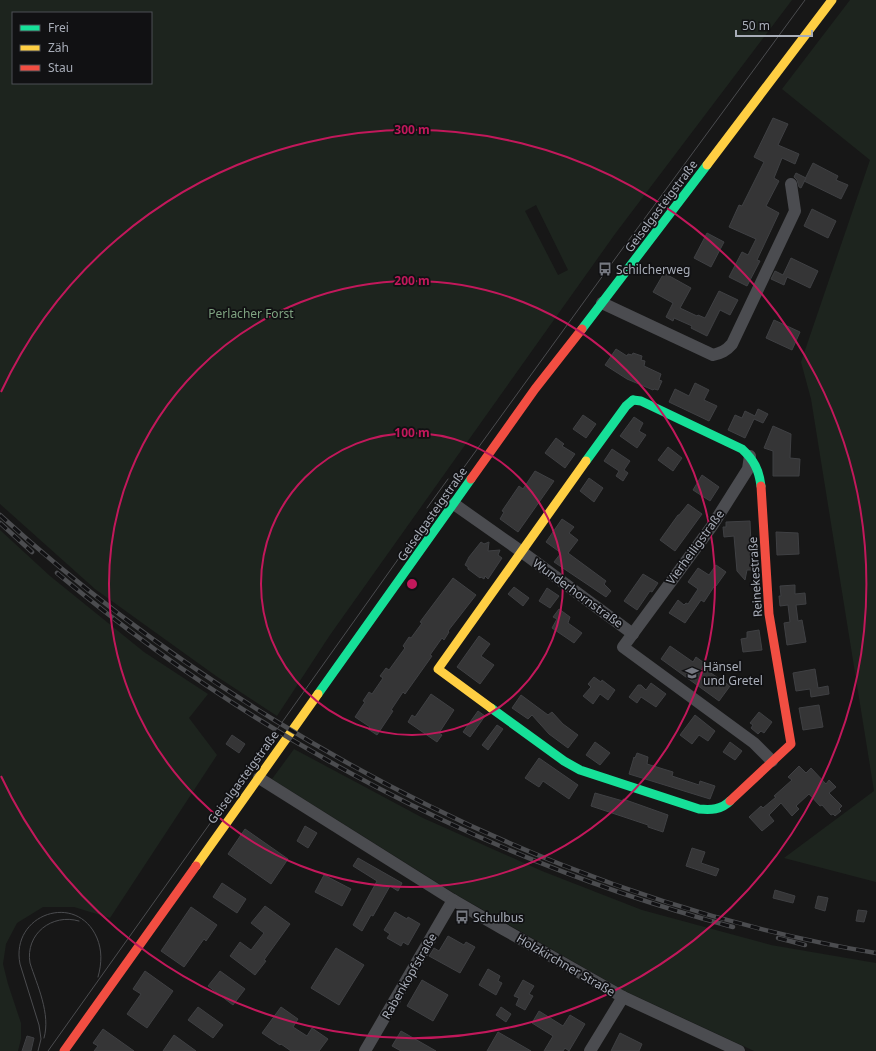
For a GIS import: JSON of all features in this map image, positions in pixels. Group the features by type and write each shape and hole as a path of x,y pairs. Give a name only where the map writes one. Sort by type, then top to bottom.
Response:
{"main road":[{"name":"Geiselgasteigstraße","path":"64,1051 540,383 832,0"},
{"name":"Reinekestraße","path":"633,400 641,400 742,449 750,456 757,466 760,478 769,614 791,744 725,806 712,810 699,809 580,770 564,761 438,669 612,425 626,406 633,400"}],"street":[{"path":"602,302 713,355 720,354 732,344 795,211 791,184"},
{"name":"Vierheiligstraße","path":"632,634 712,526 748,469 750,456"},
{"name":"Wunderhornstraße","path":"454,504 522,552 632,634 623,647 754,743 772,761"},
{"name":"Holzkirchner Straße","path":"259,778 452,900 623,997 739,1051"},
{"name":"Rabenkopfstraße","path":"365,1051 452,900"},
{"path":"590,1051 623,997"}],"green space":[{"name":"Perlacher Forst","path":"0,0 792,0 615,234 330,635 277,716 216,676 95,589 0,504","holes":["536,205 568,270 558,275 525,211"]},
{"path":"850,0 876,0 876,882 784,858 874,791 811,399 801,362 870,160 782,89"},
{"path":"0,530 50,576 144,652 208,694 189,718 217,755 110,918 74,907 43,907 17,923 6,944 3,964 21,1023 21,1039 18,1051 0,1051"},
{"path":"294,749 423,818 542,871 642,910 771,945 876,963 876,1051 754,1051 625,991 457,895 272,779"}],"building":[{"path":"773,118 788,124 778,145 799,154 795,164 782,158 774,178 779,181 766,206 779,213 757,260 760,261 747,286 729,277 742,252 748,255 756,239 729,227 739,205 742,206 764,162 754,157"},
{"path":"813,163 838,176 836,180 848,185 841,199 804,181"},
{"path":"796,173 806,178 801,188 794,177"},
{"path":"812,209 836,221 828,238 804,226"},
{"path":"707,233 724,242 711,267 694,258"},
{"path":"791,258 818,271 810,288 787,277 784,285 771,279 775,271 783,275"},
{"path":"664,273 691,288 680,308 697,316 698,315 705,318 719,291 738,300 730,315 720,310 707,336 691,328 692,326 674,318 673,321 666,317 673,303 653,292"},
{"path":"774,320 800,332 792,350 766,338"},
{"path":"616,349 627,356 628,354 632,355 633,353 642,356 641,360 645,361 644,366 661,374 659,380 662,381 658,390 653,390 627,379 605,365"},
{"path":"695,383 709,390 704,400 717,406 709,421 669,402 675,389 689,396"},
{"path":"758,409 768,414 763,423 754,419 745,438 728,430 735,415 742,418 745,411 755,416"},
{"path":"583,415 596,424 586,438 573,429"},
{"path":"634,417 643,423 639,431 646,435 637,448 620,436"},
{"path":"773,426 791,434 790,458 800,459 799,476 773,476 773,451 764,448"},
{"path":"556,438 564,444 562,446 575,454 565,468 545,453"},
{"path":"668,447 682,458 673,471 658,460"},
{"path":"612,449 630,461 624,470 628,473 623,481 616,476 619,471 604,461"},
{"path":"535,471 554,481 518,532 500,519 504,512 502,511 519,486 523,489"},
{"path":"702,475 719,487 710,501 693,490"},
{"path":"589,478 603,488 594,502 580,491"},
{"path":"688,504 702,514 675,551 660,540"},
{"path":"562,519 574,527 569,533 578,540 568,553 606,581 604,584 611,591 606,597 554,562 561,553 546,542"},
{"path":"750,521 752,570 747,570 745,580 737,571 734,536 724,537 723,527 726,527 726,522"},
{"path":"776,532 798,533 799,554 777,555"},
{"path":"481,542 484,544 489,542 488,551 500,550 498,555 502,558 488,579 485,576 484,579 481,577 480,578 465,565 469,557"},
{"path":"716,565 726,572 704,602 701,600 685,623 669,613 678,600 684,605 686,603 688,604 698,589 688,582 698,568 709,575"},
{"path":"643,574 658,583 652,592 650,591 637,610 624,601"},
{"path":"453,578 476,595 448,631 449,632 444,640 442,638 430,655 432,656 405,694 403,692 391,710 393,711 377,735 368,729 370,727 355,717 365,702 363,701 369,692 372,694 383,678 380,676 386,668 389,670 405,648 403,646 409,637 411,638 422,623 420,622"},
{"path":"795,585 795,594 805,593 806,604 796,605 798,621 802,620 806,642 787,645 784,623 790,622 788,605 780,606 780,586"},
{"path":"514,587 529,598 523,606 508,594"},
{"path":"547,588 559,596 550,608 539,601"},
{"path":"559,609 570,617 568,623 582,633 574,643 552,628 557,619 553,617"},
{"path":"759,630 762,650 743,652 741,639 747,638 747,632"},
{"path":"479,636 490,644 481,656 494,665 480,684 457,667"},
{"path":"670,646 693,662 696,657 707,665 705,669 730,686 719,701 661,659"},
{"path":"815,669 818,688 828,686 829,694 811,697 810,689 796,691 793,673"},
{"path":"594,677 601,682 602,680 615,690 608,700 600,694 593,704 583,696 591,687 588,684"},
{"path":"651,683 666,694 656,707 641,697 637,703 629,697 638,685 641,685 646,690"},
{"path":"431,694 454,710 439,733 442,735 437,742 408,722 412,715 415,717"},
{"path":"521,695 548,715 552,712 563,724 578,735 568,748 549,734 532,715 528,719 512,708"},
{"path":"819,705 823,727 803,730 799,708"},
{"path":"478,711 485,716 470,737 463,732"},
{"path":"759,712 772,722 764,733 761,731 758,734 751,728 753,725 750,723"},
{"path":"695,715 715,731 708,741 699,735 692,744 680,735"},
{"path":"497,725 503,729 488,750 482,745"},
{"path":"232,735 245,744 239,753 226,744"},
{"path":"595,742 610,753 600,765 586,755"},
{"path":"730,742 742,751 735,760 723,752"},
{"path":"637,753 648,757 647,764 673,772 672,776 699,785 700,781 715,786 710,799 629,774 634,757 635,758"},
{"path":"539,758 578,785 569,799 543,781 539,787 525,778"},
{"path":"799,766 806,773 811,768 826,784 829,780 836,787 829,793 842,806 839,809 841,811 835,816 833,814 831,815 809,794 796,806 799,809 792,816 781,803 769,815 774,821 762,831 749,817 761,806 763,808 776,797 774,796 792,780 788,777"},
{"path":"595,793 623,801 623,799 668,815 663,832 648,827 648,825 591,806"},
{"path":"305,826 317,833 308,848 297,841"},
{"path":"245,829 288,859 271,884 228,854"},
{"path":"692,848 705,852 701,863 719,869 716,876 686,866"},
{"path":"358,858 402,883 398,891 390,886 373,916 371,915 362,931 353,925 377,881 353,866"},
{"path":"324,875 351,889 342,906 315,892"},
{"path":"222,883 246,899 237,913 213,897"},
{"path":"775,890 795,896 793,903 773,898"},
{"path":"818,896 828,898 825,911 815,908"},
{"path":"265,906 290,924 255,975 230,956 240,942 251,950 264,933 251,923"},
{"path":"191,907 217,925 206,941 204,939 184,967 161,951"},
{"path":"858,910 867,911 864,922 856,921"},
{"path":"395,912 420,924 408,945 403,942 401,946 387,938 390,934 384,930"},
{"path":"448,936 464,945 466,942 475,947 460,973 429,956 434,948 439,951"},
{"path":"336,948 364,965 339,1005 311,988"},
{"path":"488,969 500,976 498,981 502,983 496,995 479,985"},
{"path":"145,971 173,991 147,1028 127,1014 141,994 133,989"},
{"path":"220,971 245,989 233,1005 208,986"},
{"path":"422,980 448,995 433,1021 407,1006"},
{"path":"523,980 534,986 529,994 533,996 525,1010 516,1005 519,998 514,996"},
{"path":"198,1007 223,1025 213,1038 188,1020"},
{"path":"281,1007 298,1019 293,1027 307,1036 312,1028 328,1039 319,1051 291,1051 262,1033"},
{"path":"501,1007 511,1014 506,1022 496,1015"},
{"path":"539,1011 563,1026 570,1015 585,1024 569,1051 565,1048 563,1051 544,1051 553,1036 532,1023"},
{"path":"103,1029 134,1051 94,1051 98,1046 93,1043"},
{"path":"401,1031 436,1051 401,1051 392,1046"},
{"path":"498,1032 531,1051 487,1051"},
{"path":"620,1033 642,1044 639,1051 611,1051"},
{"path":"174,1035 196,1051 163,1051"},
{"path":"27,1036 34,1038 31,1051 22,1051"}],"tram line":[{"path":"48,1051 441,499 805,0"},
{"path":"427,508 448,479"},
{"path":"38,1051 41,1039 39,1025 20,964 20,947 25,932 35,921 47,915 61,912 75,915 88,924 97,938 101,957 98,977"},
{"path":"44,1038 46,1019 42,1000 30,963 32,943 42,928 50,923 69,919 79,921"}],"railway":[{"path":"0,515 64,571 97,597 165,648 200,672 271,718 341,759 413,798 487,833 562,865 639,893 717,917 796,937 876,953"},
{"path":"0,523 32,552"},
{"path":"57,573 132,633 211,688 292,740 376,787 462,829 551,867 641,900 733,927"},
{"path":"778,938 805,945"}],"traffic: fast":[{"path":"582,329 707,165"},
{"path":"633,400 641,401 742,449 750,457 755,466 759,475 761,486"},
{"path":"586,461 626,406 633,400"},
{"path":"318,694 471,479"},
{"path":"491,708 564,761 580,770 699,809 716,809 730,801"}],"traffic: slow":[{"path":"707,165 832,0"},
{"path":"491,708 438,669 586,461"},
{"path":"196,866 318,694"}],"traffic: jam":[{"path":"471,479 535,389 582,329"},
{"path":"730,801 791,744 769,614 761,486"},
{"path":"64,1051 196,866"}],"place":[{"name":"Schilcherweg","path":"605,269"},
{"name":"Hänsel und Gretel","path":"692,673"},
{"name":"Schulbus","path":"462,917"}]}
